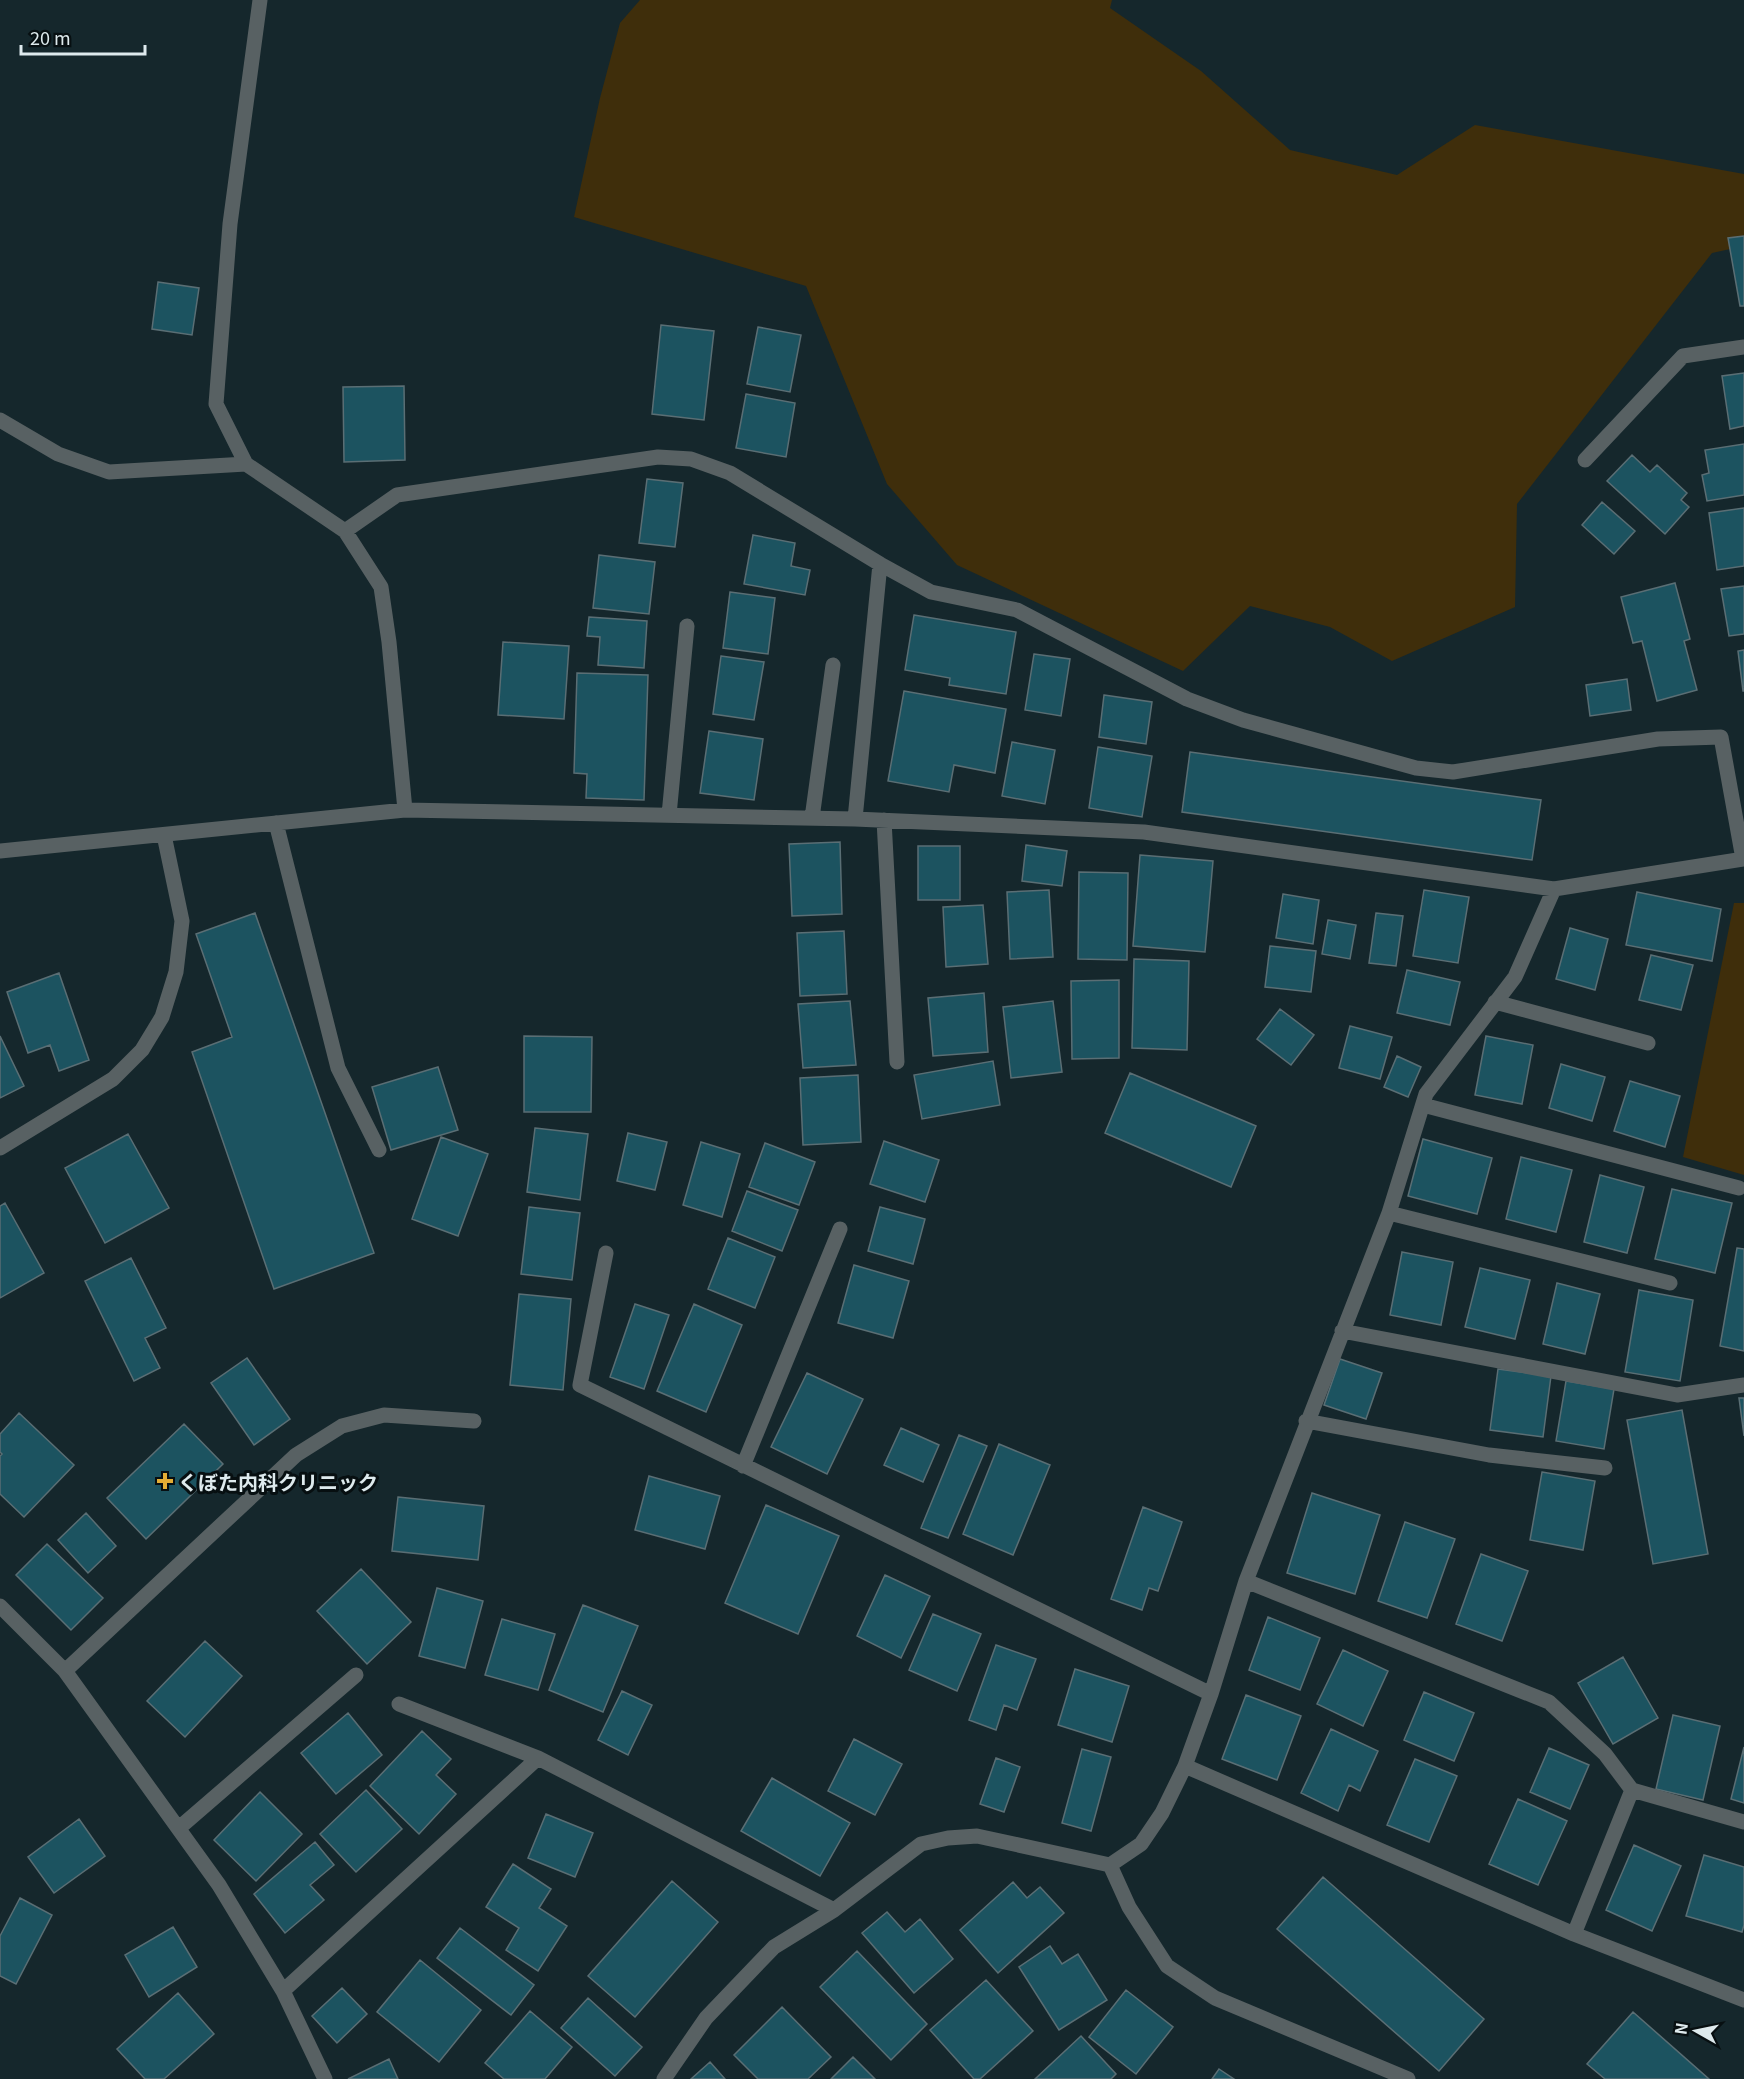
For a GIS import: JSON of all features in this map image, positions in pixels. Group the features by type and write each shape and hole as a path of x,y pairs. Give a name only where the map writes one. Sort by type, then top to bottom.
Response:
{"street":[{"path":"260,0 230,224 216,404 246,464 345,531 381,588 390,642 405,810"},
{"path":"1585,460 1683,356 1744,347"},
{"path":"0,420 58,454 109,472 246,464"},
{"path":"0,851 405,810 855,819 1144,832 1554,889 1744,859 1721,737 1658,739 1453,772 1416,768 1243,720 1187,699 1017,610 931,592 880,564 730,473 691,459 658,457 397,495 345,531"},
{"path":"855,819 880,564"},
{"path":"669,815 687,626"},
{"path":"812,818 833,665"},
{"path":"884,820 897,1062"},
{"path":"276,823 338,1068 379,1150"},
{"path":"0,1148 113,1079 142,1050 162,1017 177,972 182,921 164,835"},
{"path":"664,2079 706,2018 774,1947 834,1910 921,1844 948,1838 977,1836 1110,1865 1140,1844 1162,1813 1185,1767 1211,1694 1246,1581 1306,1421 1389,1214 1426,1094 1515,977 1554,889"},
{"path":"1495,1002 1648,1043"},
{"path":"1423,1105 1739,1188"},
{"path":"1389,1214 1671,1283"},
{"path":"743,1466 840,1229"},
{"path":"606,1253 580,1384 1211,1694"},
{"path":"1342,1331 1677,1395 1744,1385"},
{"path":"65,1671 296,1455 342,1426 384,1415 474,1421"},
{"path":"1306,1421 1489,1455 1605,1468"},
{"path":"1246,1581 1549,1701 1605,1754 1632,1790 1744,1822"},
{"path":"0,1606 65,1671 219,1885 283,1991 325,2079"},
{"path":"179,1828 356,1675"},
{"path":"399,1704 538,1758 834,1910"},
{"path":"283,1991 538,1758"},
{"path":"1185,1767 1574,1934 1744,2000"},
{"path":"1574,1934 1632,1790"},
{"path":"1110,1865 1129,1907 1167,1966 1215,1998 1408,2079"}],"shaded area":[{"path":"640,0 1112,0 1110,8 1201,71 1290,150 1397,175 1475,125 1744,174 1744,246 1712,253 1517,504 1515,607 1392,661 1330,627 1250,606 1183,671 957,565 887,484 806,286 574,217 600,98 620,23"},
{"path":"1734,903 1744,903 1744,1175 1683,1157"}],"building":[{"path":"1744,236 1744,306 1740,306 1728,238"},
{"path":"158,282 199,288 192,335 152,329"},
{"path":"661,325 714,331 704,420 652,414"},
{"path":"758,327 801,335 790,392 747,384"},
{"path":"1744,373 1744,426 1730,429 1722,376"},
{"path":"404,386 405,460 344,462 343,387"},
{"path":"746,394 795,403 786,457 736,448"},
{"path":"1744,444 1744,495 1707,501 1702,475 1709,473 1705,450"},
{"path":"1632,455 1650,472 1657,465 1687,493 1681,500 1689,507 1665,534 1607,481"},
{"path":"647,479 683,483 675,547 639,543"},
{"path":"1602,502 1635,531 1614,554 1582,525"},
{"path":"1744,508 1744,566 1717,570 1709,513"},
{"path":"753,535 795,543 791,566 810,570 805,595 744,584"},
{"path":"599,555 655,562 649,614 593,608"},
{"path":"1675,583 1690,639 1684,641 1697,690 1657,701 1642,641 1633,643 1621,597"},
{"path":"1744,586 1744,634 1729,636 1721,589"},
{"path":"730,592 775,598 768,654 723,648"},
{"path":"914,615 1016,632 1006,694 949,685 950,678 905,670"},
{"path":"589,617 647,621 644,668 598,665 600,637 587,636"},
{"path":"503,642 569,646 564,719 498,715"},
{"path":"1744,650 1744,691 1743,691 1738,651"},
{"path":"1034,654 1070,659 1061,716 1025,710"},
{"path":"721,656 764,662 754,720 713,714"},
{"path":"577,673 648,675 644,800 586,798 587,774 574,773"},
{"path":"1627,679 1631,710 1590,716 1586,685"},
{"path":"904,691 1006,709 995,773 954,765 949,792 888,781"},
{"path":"1104,695 1152,702 1146,744 1099,737"},
{"path":"709,731 763,739 754,800 700,793"},
{"path":"1012,742 1055,750 1045,804 1002,796"},
{"path":"1098,747 1152,756 1142,817 1089,808"},
{"path":"1190,752 1541,800 1532,860 1182,812"},
{"path":"840,842 842,914 792,916 789,844"},
{"path":"1026,845 1067,851 1062,886 1022,881"},
{"path":"918,846 960,846 960,900 918,900"},
{"path":"1140,855 1213,861 1205,952 1133,946"},
{"path":"1079,872 1128,873 1127,960 1078,959"},
{"path":"1049,890 1053,957 1010,959 1007,892"},
{"path":"1424,890 1469,897 1458,963 1413,956"},
{"path":"1637,892 1721,909 1712,961 1626,945"},
{"path":"1283,894 1319,900 1313,944 1276,938"},
{"path":"983,905 988,964 946,967 943,907"},
{"path":"255,913 374,1253 274,1289 192,1052 232,1037 196,934"},
{"path":"1376,913 1403,916 1396,966 1369,963"},
{"path":"1328,920 1356,925 1350,959 1322,954"},
{"path":"1570,928 1608,939 1595,990 1556,979"},
{"path":"844,931 847,994 800,996 797,933"},
{"path":"1270,946 1316,951 1311,992 1265,987"},
{"path":"1651,955 1693,965 1681,1010 1639,1000"},
{"path":"1134,959 1189,961 1187,1050 1132,1048"},
{"path":"1407,970 1460,982 1450,1025 1397,1013"},
{"path":"59,973 89,1060 59,1071 50,1045 28,1053 7,992"},
{"path":"1119,980 1119,1058 1072,1059 1071,981"},
{"path":"984,993 988,1052 933,1056 928,998"},
{"path":"850,1001 856,1065 803,1068 798,1004"},
{"path":"1053,1001 1062,1072 1011,1078 1003,1007"},
{"path":"1280,1009 1314,1035 1291,1065 1257,1039"},
{"path":"1350,1026 1392,1037 1380,1079 1339,1068"},
{"path":"0,1036 24,1086 0,1098"},
{"path":"524,1036 592,1037 591,1112 524,1112"},
{"path":"1486,1036 1533,1045 1522,1104 1475,1095"},
{"path":"1397,1056 1421,1067 1408,1097 1384,1087"},
{"path":"993,1061 1000,1105 922,1119 914,1075"},
{"path":"1561,1064 1605,1077 1592,1121 1549,1108"},
{"path":"438,1067 458,1130 391,1150 372,1087"},
{"path":"1130,1073 1256,1126 1231,1187 1105,1133"},
{"path":"858,1075 861,1142 803,1145 800,1078"},
{"path":"1630,1081 1680,1096 1665,1147 1614,1131"},
{"path":"535,1128 588,1134 580,1200 527,1192"},
{"path":"628,1133 667,1142 655,1190 617,1181"},
{"path":"128,1134 169,1208 105,1243 65,1168"},
{"path":"441,1137 488,1154 458,1236 412,1219"},
{"path":"1423,1139 1492,1158 1477,1214 1408,1196"},
{"path":"884,1141 939,1160 925,1202 870,1184"},
{"path":"701,1142 740,1154 722,1217 683,1205"},
{"path":"765,1143 815,1162 799,1205 749,1187"},
{"path":"1521,1157 1572,1170 1556,1232 1506,1219"},
{"path":"1600,1175 1644,1187 1627,1253 1584,1242"},
{"path":"1672,1189 1732,1203 1715,1273 1655,1259"},
{"path":"747,1191 798,1210 782,1251 732,1231"},
{"path":"5,1203 44,1273 0,1298 0,1206"},
{"path":"529,1207 580,1213 572,1280 521,1274"},
{"path":"880,1207 925,1219 913,1264 868,1251"},
{"path":"728,1238 775,1257 755,1308 708,1289"},
{"path":"1737,1248 1744,1249 1744,1351 1720,1346"},
{"path":"1402,1252 1453,1262 1441,1325 1390,1315"},
{"path":"131,1258 166,1328 145,1338 160,1368 134,1381 85,1281"},
{"path":"854,1265 909,1281 893,1338 838,1323"},
{"path":"1480,1268 1530,1280 1515,1339 1465,1327"},
{"path":"1557,1283 1600,1294 1585,1354 1543,1344"},
{"path":"1639,1290 1693,1300 1680,1381 1625,1372"},
{"path":"519,1294 571,1299 563,1390 510,1385"},
{"path":"635,1304 669,1315 644,1389 610,1377"},
{"path":"694,1304 742,1325 706,1412 657,1391"},
{"path":"247,1358 290,1419 254,1445 211,1383"},
{"path":"1340,1359 1382,1373 1366,1419 1324,1405"},
{"path":"1498,1369 1551,1376 1543,1437 1490,1430"},
{"path":"807,1373 863,1399 827,1474 771,1447"},
{"path":"1566,1381 1614,1389 1604,1449 1556,1441"},
{"path":"1739,1398 1744,1398 1744,1436"},
{"path":"1682,1410 1708,1554 1653,1564 1627,1420"},
{"path":"19,1413 74,1465 24,1517 0,1494 0,1456 2,1454 0,1434"},
{"name":"くぼた内科クリニック","path":"184,1424 223,1464 146,1539 107,1498"},
{"path":"901,1428 939,1445 923,1482 884,1465"},
{"path":"959,1435 987,1446 948,1538 921,1528"},
{"path":"999,1444 1050,1465 1013,1555 963,1534"},
{"path":"1542,1472 1595,1481 1583,1550 1530,1540"},
{"path":"649,1476 720,1496 705,1549 635,1530"},
{"path":"1312,1493 1380,1515 1355,1594 1287,1573"},
{"path":"398,1497 484,1506 478,1560 392,1551"},
{"path":"766,1505 839,1536 798,1634 725,1603"},
{"path":"1143,1507 1182,1522 1158,1591 1149,1588 1142,1610 1111,1599"},
{"path":"86,1513 116,1546 88,1573 58,1540"},
{"path":"1405,1522 1455,1539 1427,1618 1378,1601"},
{"path":"47,1544 103,1598 71,1630 16,1575"},
{"path":"1481,1554 1528,1571 1502,1641 1456,1624"},
{"path":"361,1569 411,1622 367,1664 317,1611"},
{"path":"885,1575 930,1596 901,1658 857,1636"},
{"path":"437,1588 483,1601 465,1668 419,1656"},
{"path":"583,1605 638,1626 603,1712 549,1690"},
{"path":"933,1614 981,1634 957,1691 909,1670"},
{"path":"1268,1617 1320,1638 1300,1690 1249,1670"},
{"path":"502,1619 555,1634 538,1690 485,1675"},
{"path":"205,1641 242,1676 185,1737 147,1701"},
{"path":"996,1645 1036,1659 1017,1710 1004,1705 996,1730 969,1720"},
{"path":"1343,1650 1388,1671 1363,1726 1317,1704"},
{"path":"1623,1657 1658,1718 1613,1744 1578,1683"},
{"path":"1075,1669 1129,1686 1112,1742 1058,1725"},
{"path":"622,1691 652,1705 628,1755 598,1740"},
{"path":"1424,1692 1474,1713 1454,1761 1404,1740"},
{"path":"1246,1695 1301,1716 1277,1780 1222,1759"},
{"path":"348,1713 382,1755 336,1794 301,1753"},
{"path":"1673,1715 1720,1726 1703,1800 1656,1789"},
{"path":"1331,1729 1378,1751 1360,1791 1349,1785 1338,1811 1301,1793"},
{"path":"422,1731 451,1759 436,1775 456,1794 419,1834 370,1786"},
{"path":"854,1739 902,1764 875,1815 828,1791"},
{"path":"1744,1747 1744,1803 1731,1799"},
{"path":"1549,1748 1589,1765 1570,1809 1530,1792"},
{"path":"1082,1749 1111,1757 1091,1831 1062,1823"},
{"path":"996,1758 1020,1767 1004,1812 980,1804"},
{"path":"1415,1759 1457,1776 1429,1842 1387,1825"},
{"path":"772,1778 850,1823 820,1876 741,1831"},
{"path":"366,1790 402,1829 356,1872 320,1834"},
{"path":"260,1792 302,1834 256,1881 214,1840"},
{"path":"1518,1799 1567,1821 1538,1885 1489,1864"},
{"path":"546,1814 593,1833 575,1877 528,1858"},
{"path":"79,1819 105,1856 54,1893 28,1857"},
{"path":"315,1842 334,1865 310,1885 324,1900 285,1933 254,1894"},
{"path":"1634,1845 1681,1866 1652,1931 1606,1910"},
{"path":"1704,1855 1744,1867 1742,1932 1686,1916"},
{"path":"513,1864 551,1889 539,1908 567,1926 538,1971 506,1950 519,1928 486,1907"},
{"path":"1323,1877 1484,2019 1439,2071 1277,1929"},
{"path":"672,1881 718,1922 635,2017 588,1976"},
{"path":"1013,1882 1027,1898 1040,1887 1064,1913 998,1973 960,1930"},
{"path":"20,1898 52,1915 16,1984 0,1976 0,1936"},
{"path":"887,1912 905,1932 920,1919 953,1959 914,1993 862,1933"},
{"path":"173,1927 197,1967 149,1997 125,1955"},
{"path":"460,1928 534,1985 511,2015 437,1958"},
{"path":"1050,1946 1062,1964 1078,1954 1107,2000 1059,2030 1019,1967"},
{"path":"857,1951 927,2024 891,2060 820,1987"},
{"path":"420,1960 481,2010 439,2062 377,2012"},
{"path":"986,1980 1033,2031 980,2079 974,2079 930,2030"},
{"path":"342,1988 367,2014 337,2043 312,2016"},
{"path":"1126,1990 1173,2027 1136,2074 1089,2037"},
{"path":"178,1993 214,2034 164,2079 145,2079 117,2049"},
{"path":"588,1998 642,2047 615,2076 561,2028"},
{"path":"782,2007 831,2057 808,2079 758,2079 734,2055"},
{"path":"530,2011 572,2047 545,2079 504,2079 485,2063"},
{"path":"1633,2012 1709,2079 1605,2079 1587,2064"},
{"path":"1081,2036 1116,2074 1111,2079 1035,2079"},
{"path":"853,2057 875,2079 831,2079"},
{"path":"389,2059 398,2079 348,2079"},
{"path":"710,2062 725,2079 691,2079"},
{"path":"1219,2069 1234,2079 1212,2079"}],"place":[{"name":"くぼた内科クリニック","path":"165,1481"}]}
